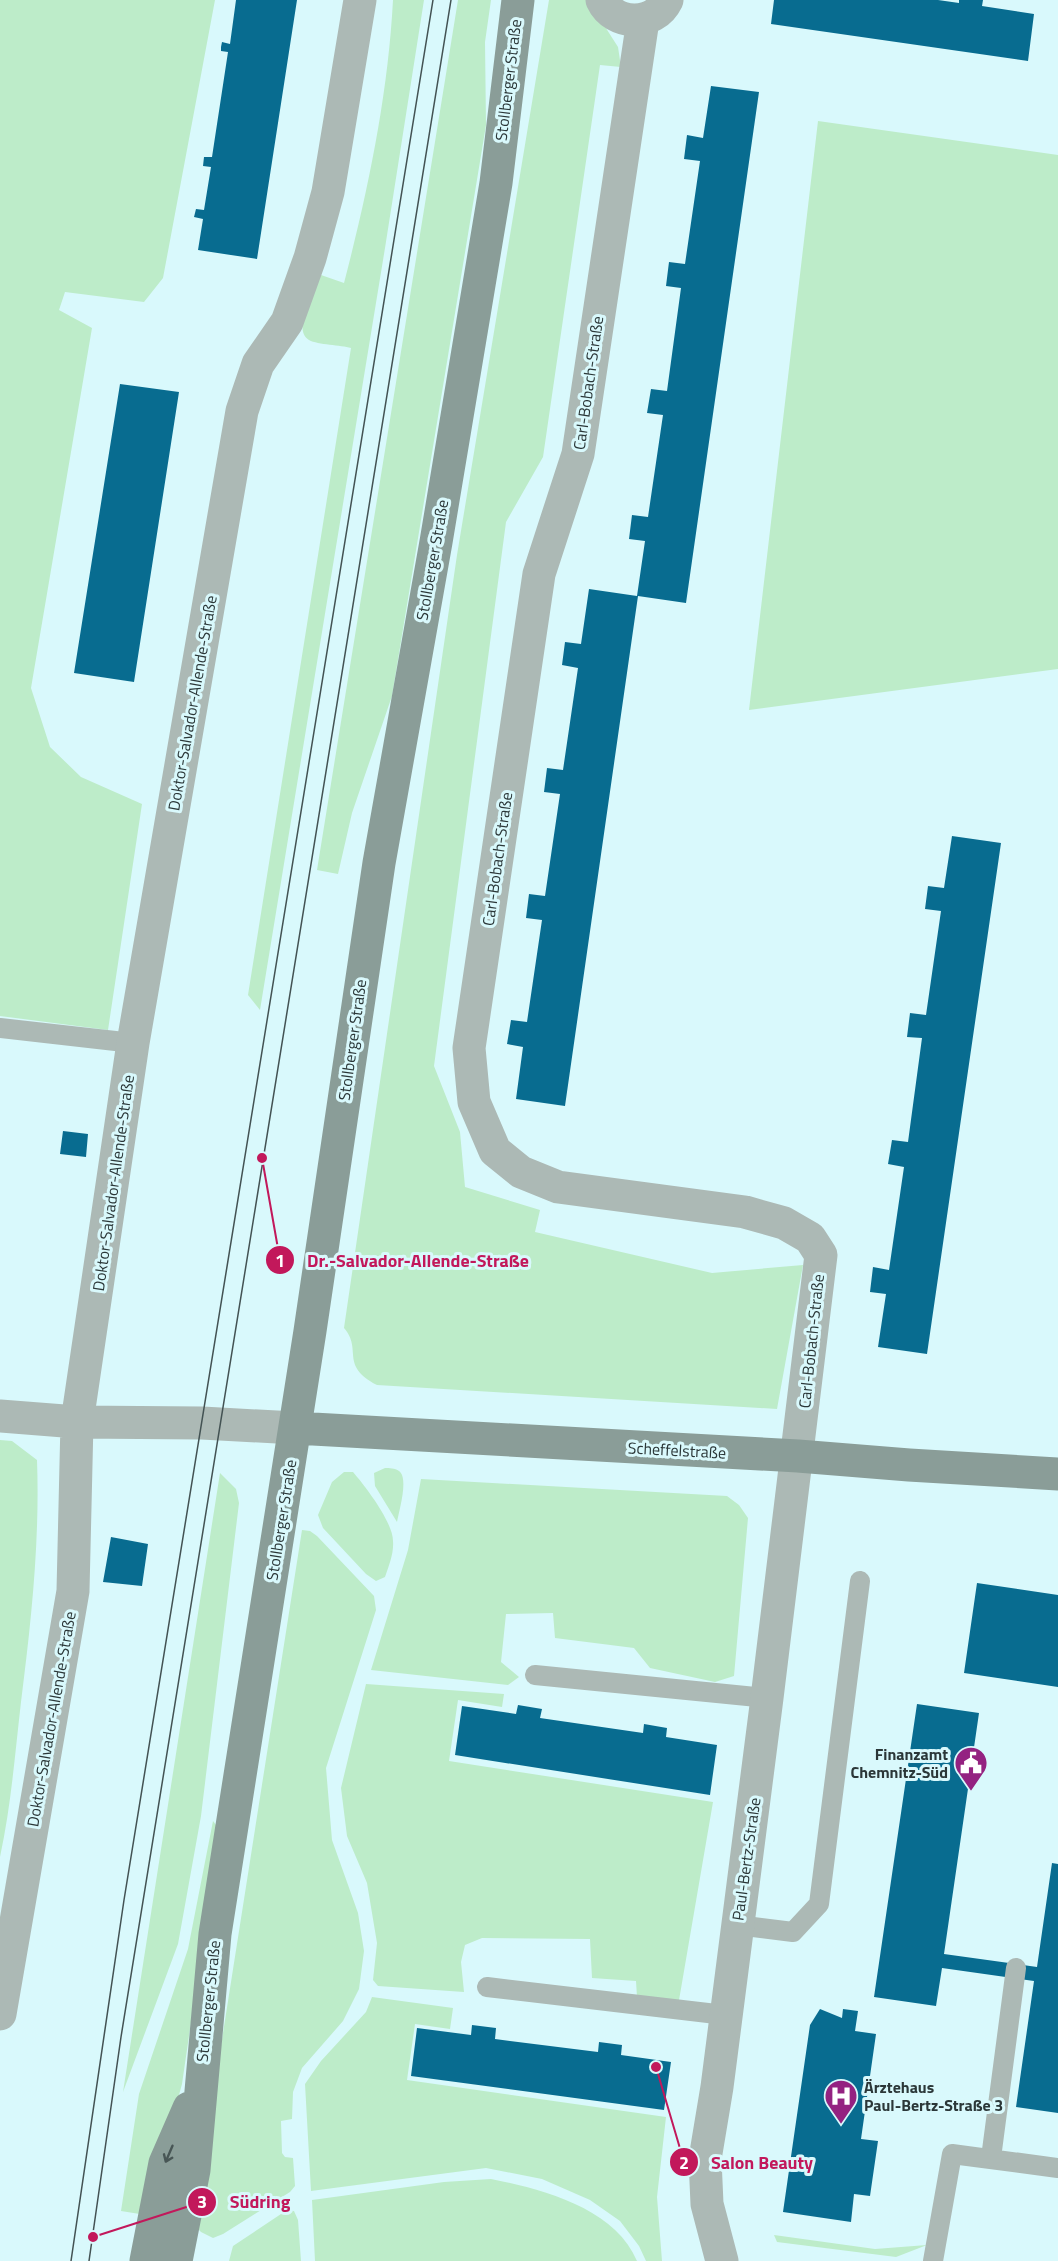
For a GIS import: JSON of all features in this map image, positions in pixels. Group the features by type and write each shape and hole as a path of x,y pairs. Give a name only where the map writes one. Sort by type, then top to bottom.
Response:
{"main road":[{"name":"Stollberger Straße","path":"176,2261 194,2170 200,2081 215,1934 296,1428 379,863 496,183 518,0"},
{"name":"Scheffelstraße","path":"296,1428 798,1456 1058,1474"},
{"name":"Stollberger Straße","path":"146,2261 165,2163 200,2081"}],"street":[{"name":"Doktor-Salvador-Allende-Straße","path":"0,2014 73,1591 77,1422 133,1043 242,411 258,364 287,322 310,258 328,192 360,0"},
{"name":"Carl-Bobach-Straße","path":"602,0 612,13 623,19 655,10 578,454 538,574 469,1048 474,1102 495,1151 521,1172 558,1187 745,1212 784,1223 810,1238 821,1255 798,1456"},
{"path":"0,1416 77,1422 202,1423 296,1428"},
{"name":"Paul-Bertz-Straße","path":"722,2261 707,2204 705,2159 717,2087 798,1456"}],"lane":[{"path":"0,1028 133,1043"},
{"path":"737,1925 793,1932 819,1904 860,1581"},
{"path":"535,1675 767,1698"},
{"path":"991,2158 1016,1968"},
{"path":"487,1987 725,2015"},
{"path":"933,2261 952,2154 1058,2168"}],"green space":[{"path":"0,0 215,0 163,278 144,302 65,292 59,310 92,328 31,688 50,747 81,777 142,804 108,1030 0,1016"},
{"path":"393,0 424,0 260,1010 248,995 351,348 309,340 304,335 303,318 321,275 344,283 376,143 387,71"},
{"path":"458,0 491,0 485,42 486,125 392,696 352,813 338,874 317,870"},
{"path":"549,0 588,0 618,47 621,67 600,65 543,457 506,522 434,1066 460,1132 465,1187 540,1210 535,1232 712,1273 803,1265 777,1409 377,1385 358,1371 353,1357 352,1343 344,1328 457,555"},
{"path":"818,121 1058,155 1058,669 749,710"},
{"path":"0,1440 12,1441 37,1460 38,1490 31,1612 12,1780 0,1857"},
{"path":"385,1468 399,1471 402,1475 402,1495 397,1522 375,1486 374,1473"},
{"path":"344,1472 353,1472 378,1505 392,1533 393,1550 385,1577 376,1581 366,1574 323,1528 318,1515 332,1482"},
{"path":"220,1473 236,1489 239,1503 201,1816 178,1944 123,2092"},
{"path":"421,1479 727,1496 739,1505 748,1518 734,1676 715,1682 650,1668 634,1648 555,1638 553,1613 506,1614 501,1662 519,1677 508,1685 371,1670 408,1550"},
{"path":"302,1530 310,1531 317,1536 374,1596 376,1610 326,1768 332,1840 358,1913 364,1951 359,1989 343,2021 302,2068 293,2092 292,2119 281,2121 282,2153 285,2157 293,2158 295,2186 290,2192 213,2238 201,2232 193,2224"},
{"path":"366,1684 504,1694 502,1707 458,1700 449,1761 713,1802 678,2006 637,1997 636,1981 592,1978 590,1939 482,1938 465,1945 461,1962 464,1992 378,1986 373,1980 377,1943 367,1883 347,1836 341,1788"},
{"path":"213,1821 219,1829 182,2084 146,2215 121,2211 139,2094 188,1949"},
{"path":"372,1997 453,2008 450,2029 415,2024 407,2080 666,2117 657,2197 662,2261 646,2261 639,2246 620,2221 590,2200 542,2179 486,2168 311,2191 305,2084 321,2061 366,2012"},
{"path":"491,2179 554,2195 595,2214 627,2243 637,2261 315,2261 312,2200 444,2182"},
{"path":"287,2210 294,2211 298,2220 301,2261 229,2261 233,2246"},
{"path":"774,2235 875,2249 927,2245 896,2257 777,2242"}],"building":[{"path":"236,0 297,0 257,259 198,250 203,219 194,217 196,209 204,210 211,167 203,166 204,157 212,157 228,52 221,51 221,47 222,42 230,44"},
{"path":"774,0 938,0 959,3 959,0 983,0 982,6 1034,14 1028,61 771,24"},
{"path":"711,86 759,92 686,603 638,596 565,1106 516,1099 523,1047 507,1044 511,1020 527,1022 542,920 526,918 529,894 545,896 560,794 544,792 547,768 563,770 578,668 562,665 565,642 581,644 589,589 637,596 645,541 629,539 632,515 648,517 663,415 647,413 651,389 667,391 681,288 666,286 669,262 685,264 700,161 684,159 687,135 703,138"},
{"path":"120,384 179,392 134,682 74,673"},
{"path":"952,836 1001,843 927,1354 878,1347 886,1294 870,1292 873,1267 889,1270 904,1167 888,1164 892,1140 908,1142 922,1038 907,1037 910,1013 926,1015 941,911 925,909 928,886 944,888"},
{"path":"63,1131 88,1134 86,1157 60,1154"},
{"path":"111,1537 148,1544 142,1586 103,1582"},
{"path":"977,1583 1058,1595 1058,1687 964,1673"},
{"path":"917,1704 979,1713 944,1954 1037,1967 1052,1863 1058,1864 1058,2113 1016,2107 1034,1981 942,1968 936,2006 874,1997"},
{"path":"518,1705 542,1709 540,1718 643,1733 644,1724 667,1728 666,1737 717,1745 710,1795 455,1755 462,1706 516,1714"},
{"path":"820,2009 842,2018 843,2009 858,2011 855,2031 876,2034 861,2139 878,2141 870,2196 854,2194 851,2222 783,2212 810,2025"},
{"path":"472,2025 496,2028 495,2039 598,2052 599,2042 622,2045 621,2055 671,2062 664,2110 411,2076 417,2028 471,2035"}],"tram line":[{"path":"71,2261 124,1900 433,0"},
{"path":"89,2261 121,2037 451,0"}],"place":[{"name":"Dr.-Salvador-Allende-Straße","path":"262,1158"},
{"name":"Finanzamt Chemnitz-Süd","path":"971,1792"},
{"name":"Salon Beauty","path":"656,2067"},
{"name":"Ärztehaus Paul-Bertz-Straße 3","path":"841,2125"},
{"name":"Südring","path":"93,2237"}]}
